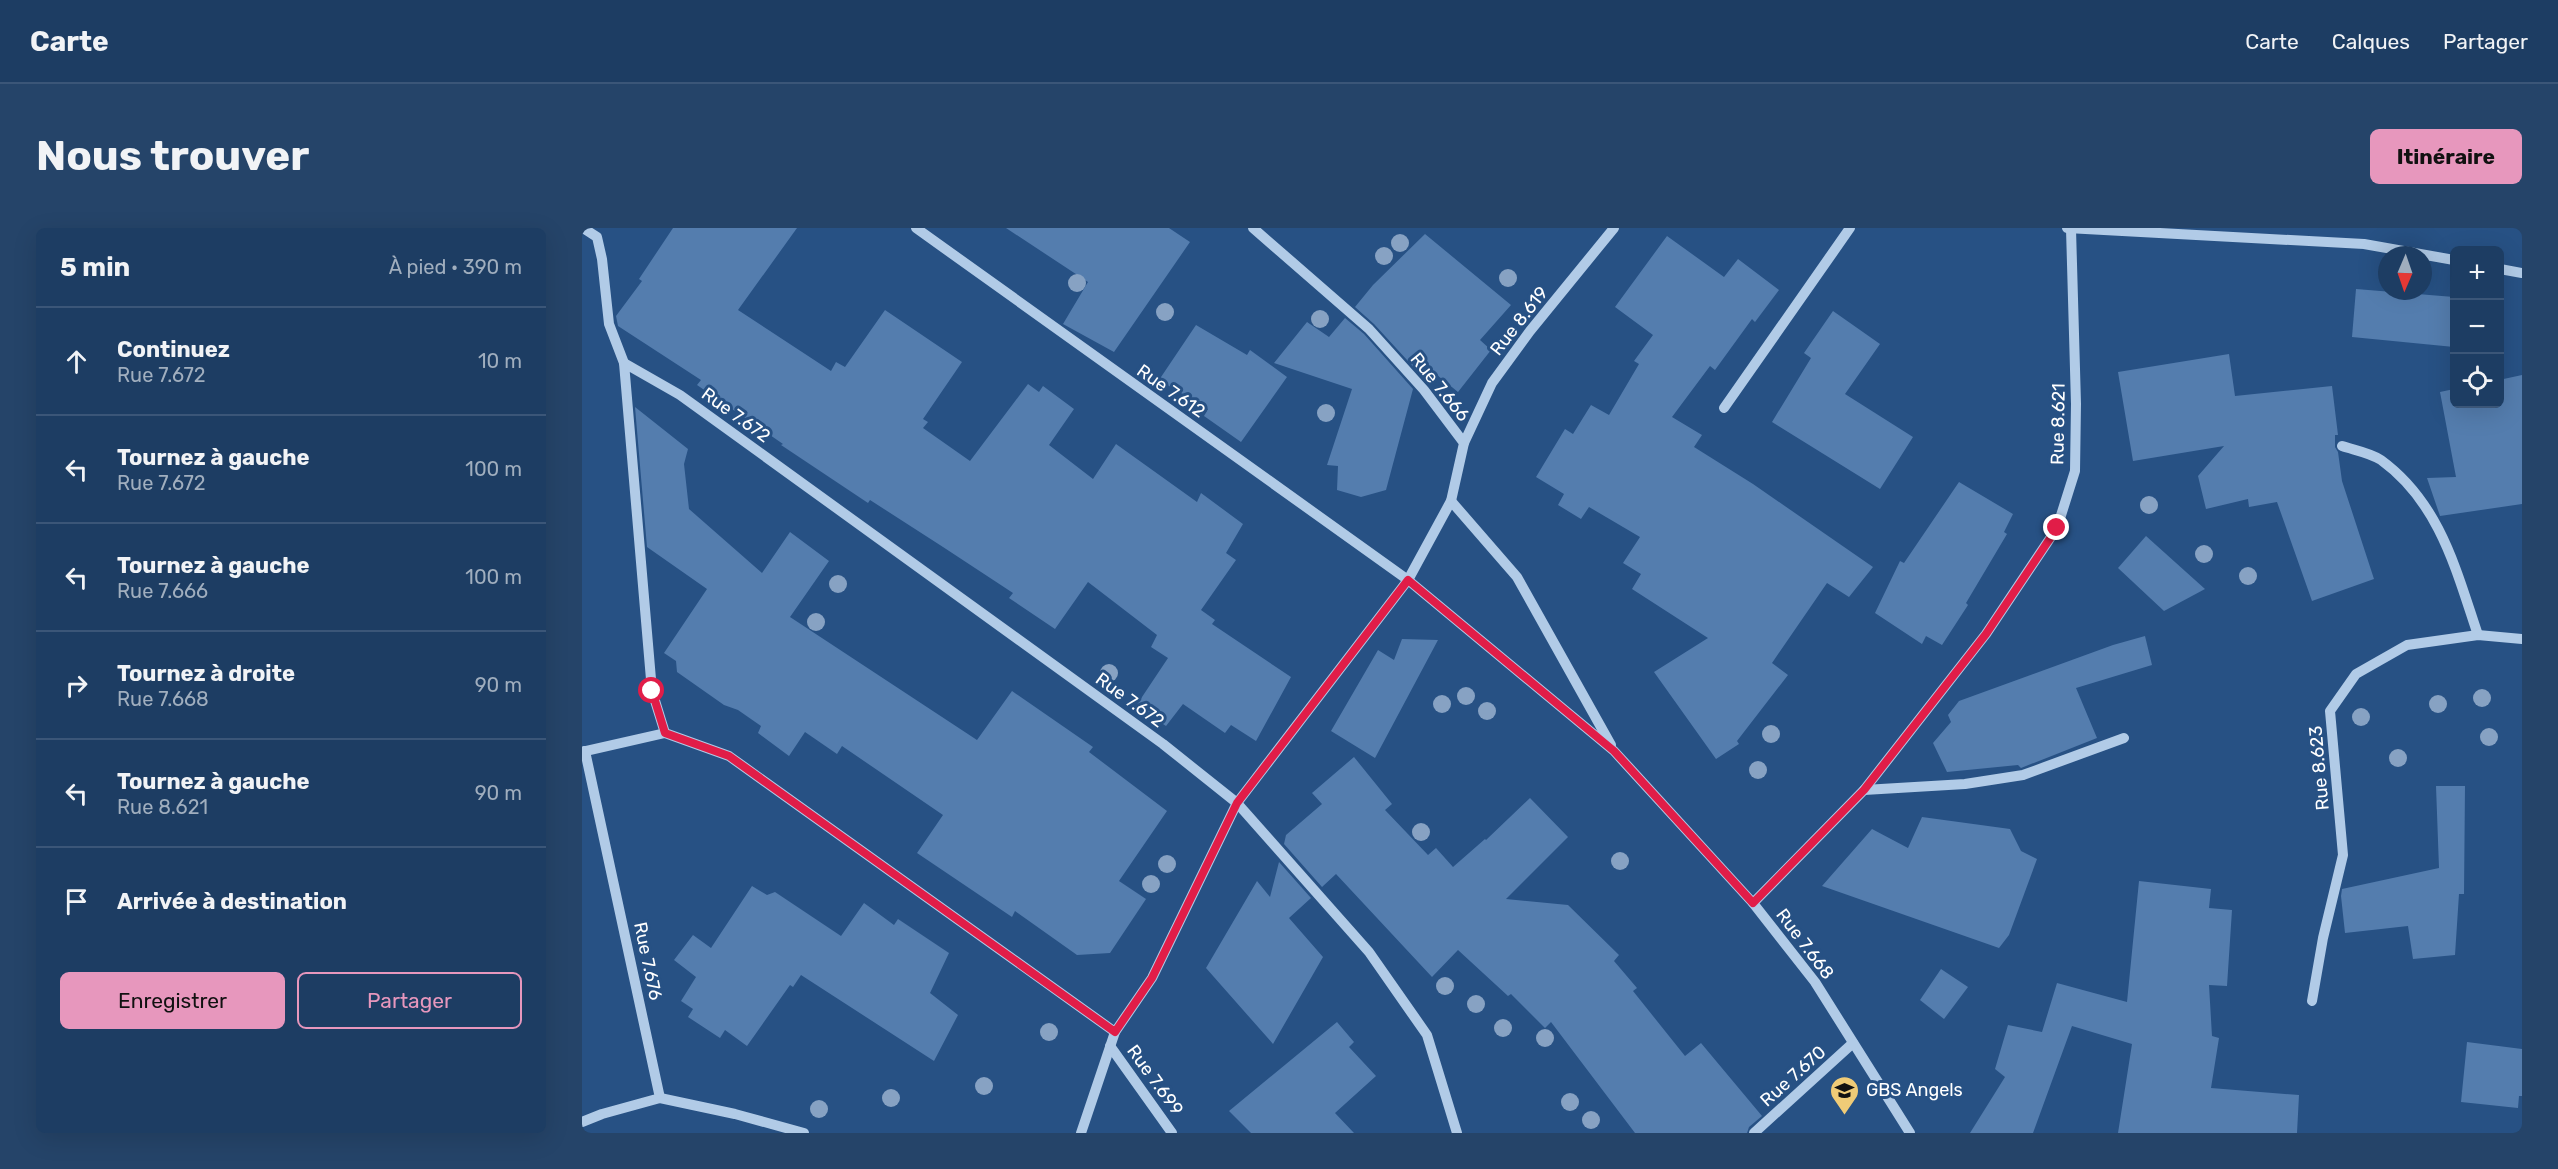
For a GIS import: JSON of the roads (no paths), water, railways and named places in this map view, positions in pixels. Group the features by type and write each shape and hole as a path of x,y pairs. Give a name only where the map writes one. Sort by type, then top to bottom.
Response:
{"street":[{"path":"583,228 597,237 603,259 609,324 624,363 652,691 665,733"},
{"name":"Rue 7.612","path":"916,228 1408,580"},
{"name":"Rue 7.666","path":"1082,1133 1115,1032 1152,978 1237,803 1408,580 1451,501 1464,443 1425,390 1369,329 1253,228"},
{"name":"Rue 8.619","path":"1464,443 1492,383 1530,331 1614,228"},
{"path":"1724,408 1850,228"},
{"path":"2069,229 2364,244 2450,259"},
{"name":"Rue 8.621","path":"1753,903 1864,790 1986,634 2057,528 2075,471 2076,404 2069,229"},
{"path":"2504,270 2522,273"},
{"name":"Rue 7.672","path":"624,363 680,395 1163,744 1237,803 1369,952 1427,1035 1457,1133"},
{"path":"2342,446 2380,459 2416,494 2444,537 2478,635"},
{"path":"1451,501 1517,577 1614,751"},
{"name":"Rue 7.668","path":"1408,580 1614,751 1753,903 1815,982 1910,1133"},
{"name":"Rue 8.623","path":"2312,1001 2343,855 2330,711 2356,674 2407,645 2478,635 2522,639"},
{"path":"584,752 665,733 729,756 1115,1032"},
{"path":"1864,790 1965,784 2022,775 2124,738"},
{"name":"Rue 7.676","path":"584,752 660,1098"},
{"name":"Rue 7.670","path":"1754,1133 1853,1043"},
{"name":"Rue 7.699","path":"1110,1046 1172,1133"},
{"path":"582,1122 660,1098 735,1114 804,1133"}],"place":[{"name":"GBS Angels","path":"1845,1116"}]}
